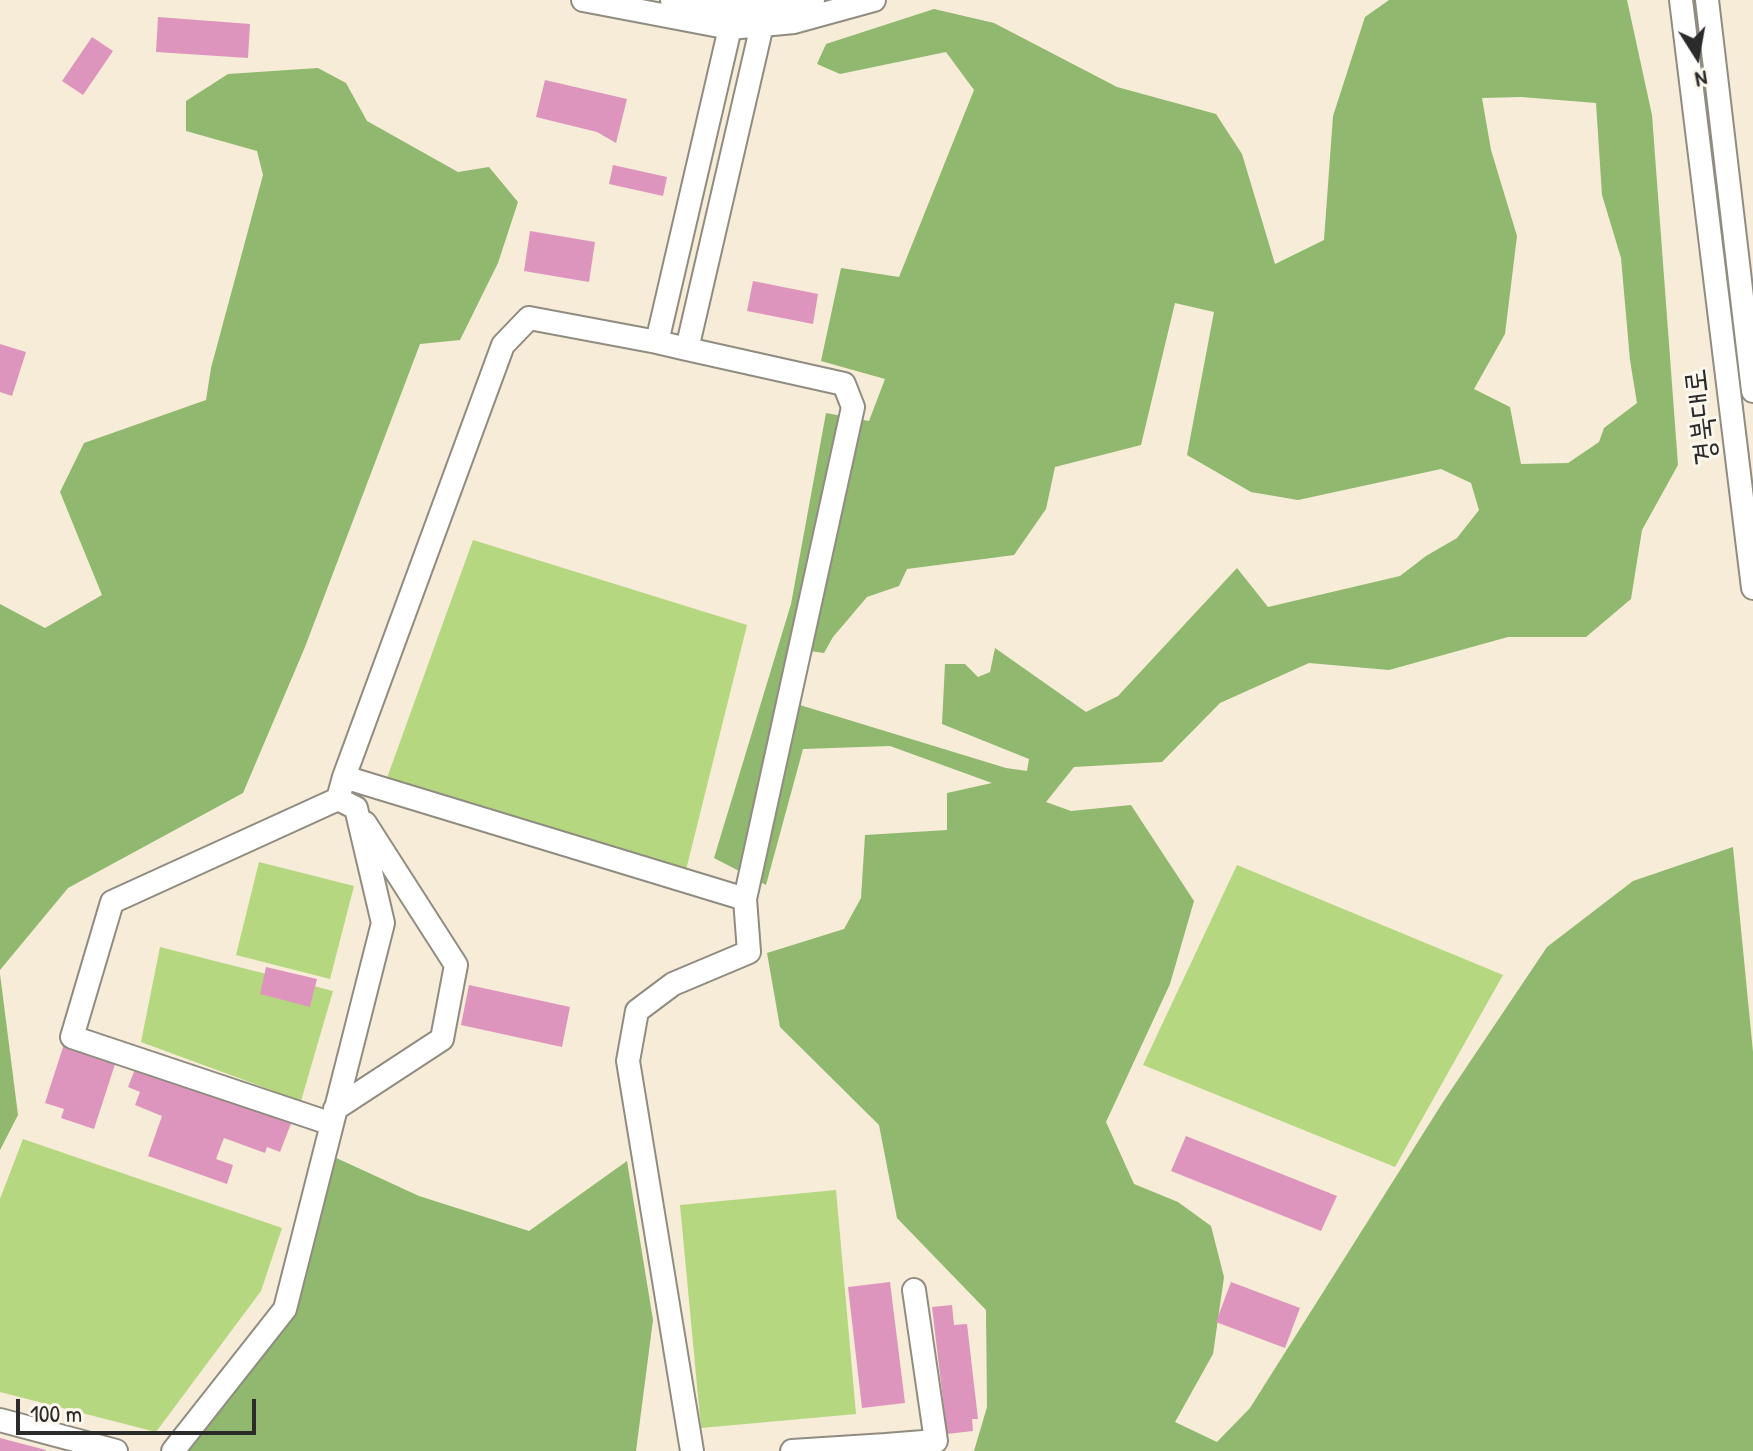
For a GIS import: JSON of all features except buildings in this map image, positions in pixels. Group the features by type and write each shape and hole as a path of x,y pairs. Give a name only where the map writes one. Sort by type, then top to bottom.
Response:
{"street":[{"path":"583,0 647,15 730,28 794,22 874,0"},
{"path":"672,0 726,10 813,0"},
{"name":"경북대로","path":"1681,0 1753,588"},
{"name":"경북대로","path":"1707,0 1753,391"},
{"path":"687,349 762,25"},
{"path":"657,342 730,28"},
{"path":"173,1451 285,1309 383,923 347,804 344,777 503,345 529,318 657,342 844,384 853,407 745,899 749,952 673,984 637,1011 628,1061 692,1451"},
{"path":"344,777 745,899"},
{"path":"333,1116 72,1037 112,902 347,804"},
{"path":"333,1116 442,1039 456,965 347,804"},
{"path":"792,1451 886,1448 936,1441 914,1290"},
{"path":"0,1420 116,1451"}],"green space":[{"path":"1389,0 1627,0 1652,115 1678,465 1642,530 1631,599 1586,637 1508,637 1389,670 1309,663 1220,703 1162,762 1074,767 1046,802 1071,811 1131,805 1194,901 1170,984 1106,1122 1134,1184 1178,1202 1211,1226 1224,1277 1213,1354 1175,1422 1217,1442 1250,1408 1443,1102 1547,947 1633,881 1733,847 1753,1052 1753,1451 974,1451 987,1407 986,1310 897,1218 879,1125 780,1027 767,953 844,929 861,898 865,835 947,830 947,793 992,783 890,746 803,749 766,885 714,858 791,604 826,413 869,421 885,379 821,361 841,268 899,277 974,90 946,52 840,74 817,64 826,44 934,9 994,23 1117,87 1216,114 1242,154 1275,264 1324,240 1333,116 1365,17","holes":["1521,97 1596,103 1602,195 1621,258 1637,403 1604,428 1599,442 1568,463 1521,464 1510,407 1474,389 1505,334 1517,236 1491,150 1482,98","1175,303 1214,312 1187,455 1251,492 1298,500 1441,469 1471,483 1479,510 1457,538 1400,576 1268,607 1237,568 1118,696 1086,712 995,648 990,672 978,677 965,664 945,664 942,724 1029,759 1027,771 1006,768 790,702 802,650 824,653 833,637 867,597 899,586 907,569 1014,555 1046,509 1055,467 1141,445"]},
{"path":"318,68 346,83 367,121 458,172 489,167 518,202 498,263 460,340 420,344 305,647 243,793 68,888 0,970 0,604 45,628 102,595 60,492 84,443 206,400 211,368 263,175 257,151 186,131 186,101 228,74"},
{"path":"473,540 747,625 686,870 387,778"},
{"path":"259,862 354,886 330,979 236,955"},
{"path":"1237,865 1503,975 1395,1167 1143,1065"},
{"path":"160,947 333,991 301,1101 141,1042"},
{"path":"0,974 18,1115 0,1150"},
{"path":"23,1139 282,1228 261,1291 156,1432 0,1392 0,1199"},
{"path":"332,1156 419,1196 529,1231 627,1161 653,1320 636,1451 186,1451 290,1319"},
{"path":"836,1190 856,1414 701,1428 680,1205"}]}
